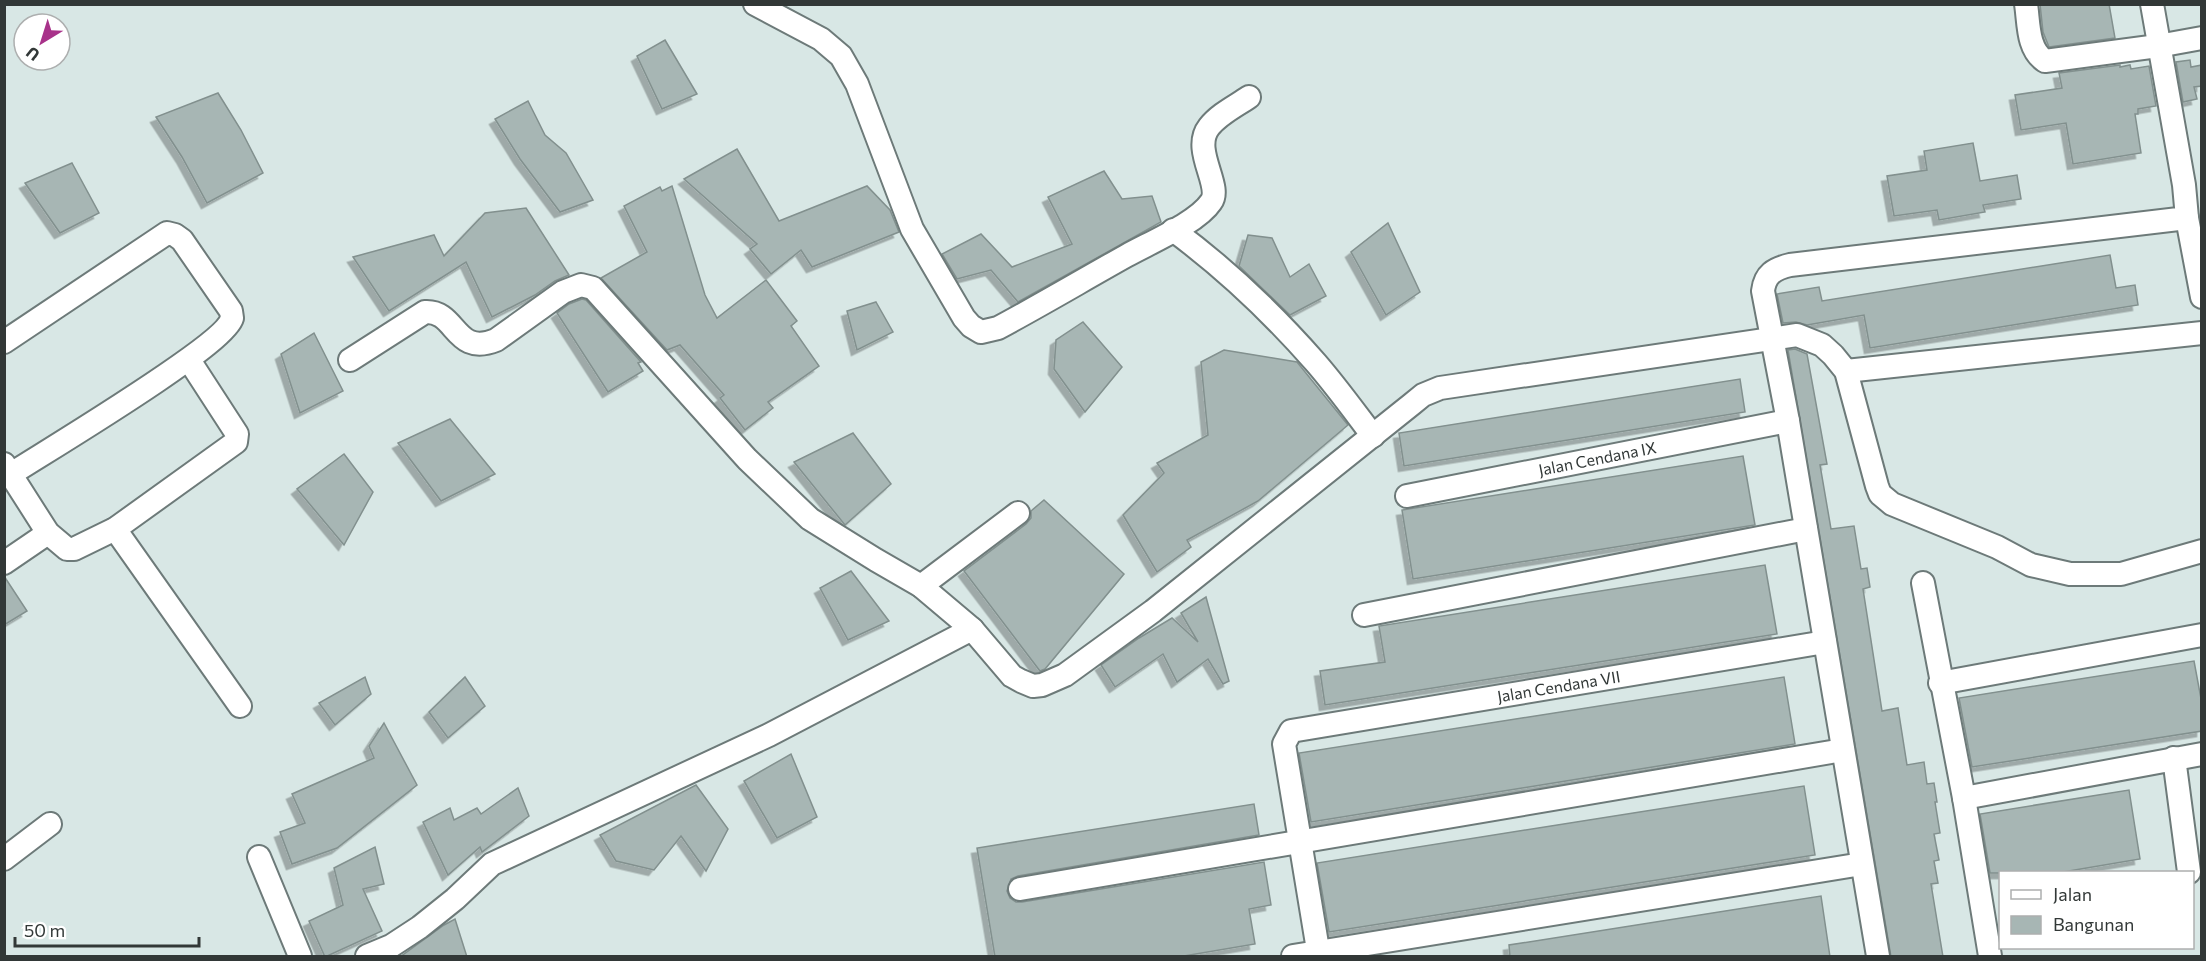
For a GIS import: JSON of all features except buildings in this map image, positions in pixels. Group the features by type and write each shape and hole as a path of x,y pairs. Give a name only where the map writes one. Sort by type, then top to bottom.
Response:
{"street":[{"path":"755,4 821,39 841,56 857,84 912,229 963,318 981,332 998,328 1202,212 1214,197 1203,148 1203,139 1207,129 1249,97"},
{"path":"2026,4 2032,47 2045,61 2202,38"},
{"path":"2152,4 2158,46 2193,184 2187,218 2202,297"},
{"path":"1878,957 1788,421 1763,291 1765,280 1776,269 1802,264 2187,218"},
{"path":"1173,230 1258,301 1317,364 1373,436"},
{"path":"4,342 166,233 172,233 182,240 232,315 232,322 189,360 8,469 48,533 67,549 74,549 115,529 236,442 237,434 189,360"},
{"path":"350,360 429,311 443,318 470,342 483,345 496,340 563,292 585,285 601,296 747,459 810,519 921,586 972,629 1012,676 1033,686 1042,685 1065,675 1153,611 1423,395 1440,388 1797,335 1822,345 1846,371 1877,486 1880,494 1892,504 1997,547 2031,565 2070,574 2121,574 2202,551"},
{"path":"1846,371 2202,333"},
{"name":"Jalan Cendana IX","path":"1407,496 1788,421"},
{"path":"921,586 1018,513"},
{"path":"115,529 240,706"},
{"path":"1364,615 1806,529"},
{"path":"4,563 48,533"},
{"path":"1923,584 1940,683 1964,798 1991,901 1990,957"},
{"path":"367,957 391,946 420,927 455,899 492,864 769,735 972,629"},
{"path":"1940,683 2202,635"},
{"name":"Jalan Cendana VII","path":"1299,842 1294,794 1284,744 1291,731 1825,642"},
{"path":"1020,889 1843,750"},
{"path":"1964,798 2202,754"},
{"path":"2174,758 2187,871"},
{"path":"4,859 50,824"},
{"path":"1299,842 1319,954"},
{"path":"259,857 300,957"},
{"path":"1293,957 1862,864"}]}
